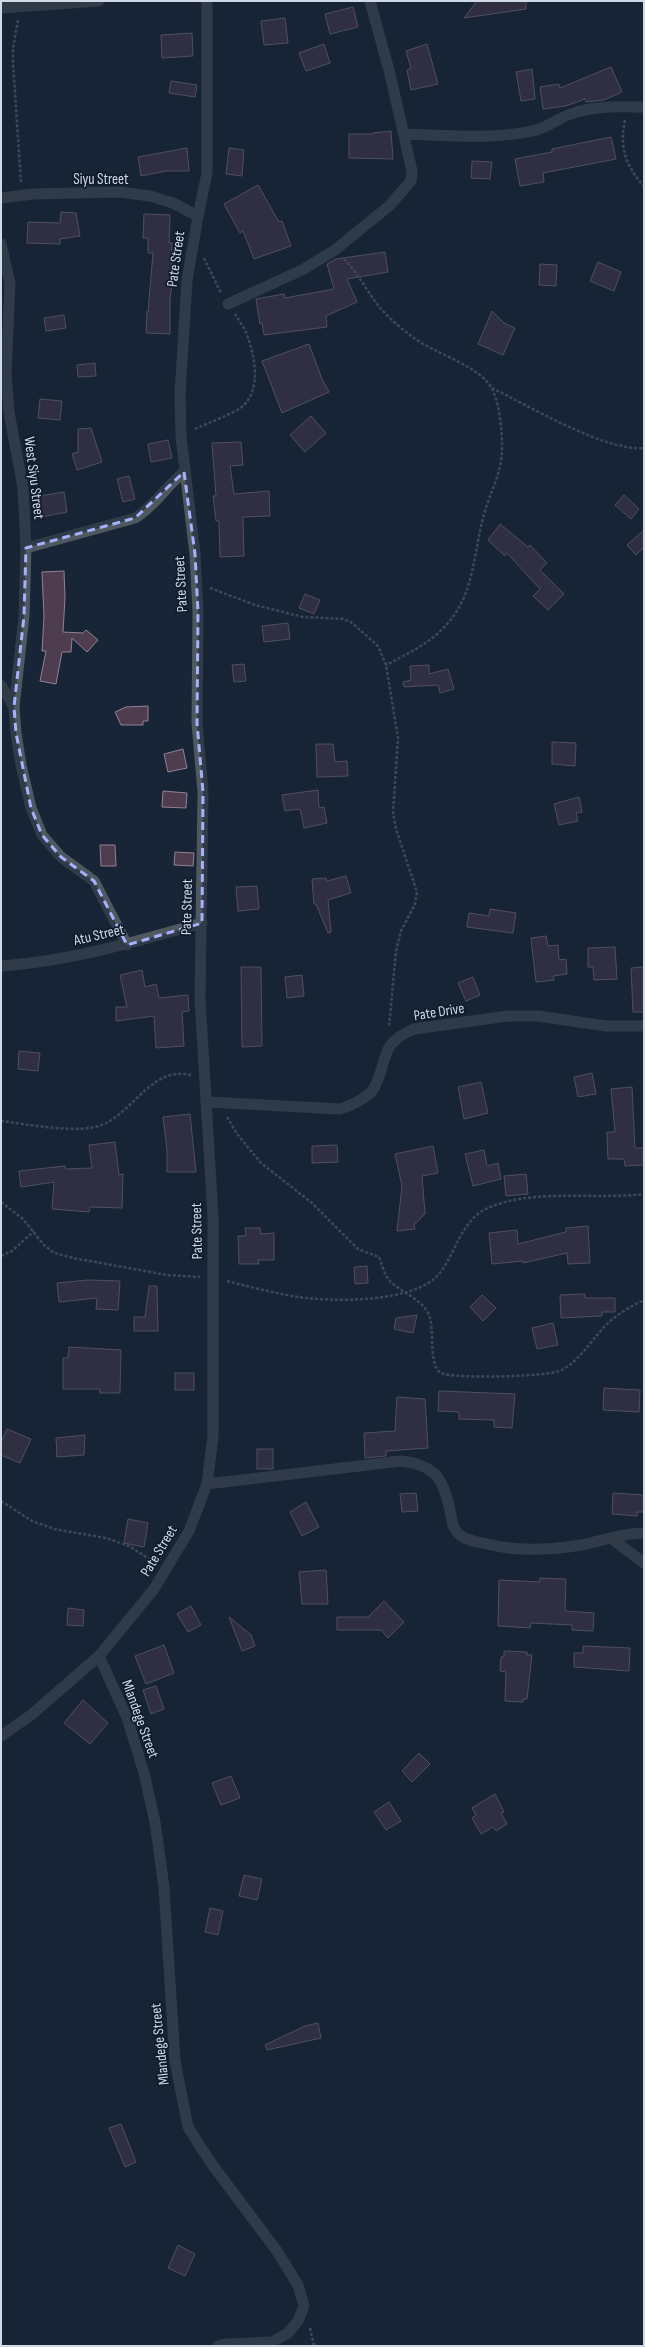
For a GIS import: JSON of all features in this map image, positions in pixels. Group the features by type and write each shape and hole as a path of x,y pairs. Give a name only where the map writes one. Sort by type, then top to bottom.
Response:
{"street":[{"path":"1,8 20,8 99,1"},
{"name":"Pate Street","path":"1,1736 31,1715 99,1656 154,1589 189,1531 207,1484 213,1436 213,1217 200,1000 203,792 197,722 197,583 181,436 182,342 187,281 207,173 209,149 207,1"},
{"path":"228,304 302,270 335,250 389,206 411,181 412,171 404,134 370,1"},
{"path":"404,134 507,135 534,131 569,115 589,109 628,107 644,108"},
{"name":"Siyu Street","path":"1,198 22,195 119,192 142,195 173,203 198,216"},
{"name":"West Siyu Street","path":"1,244 10,282 4,338 9,412 22,488 26,548 24,616 14,707 21,765 31,808 42,835 60,857 94,881 127,945"},
{"path":"26,548 135,518 144,513 172,481 184,472"},
{"path":"1,685 14,707"},
{"name":"Atu Street","path":"1,966 34,964 127,945 202,923"},
{"name":"Pate Drive","path":"206,1102 340,1108 351,1106 374,1089 389,1046 399,1035 414,1029 508,1016 538,1016 606,1026 644,1026"},
{"path":"207,1484 394,1462 415,1462 431,1468 442,1482 447,1494 453,1526 459,1534 472,1541 502,1548 531,1550 580,1545 644,1533"},
{"path":"611,1538 644,1563"},
{"name":"Mlandege Street","path":"99,1656 127,1718 144,1773 154,1822 164,1887 175,2061 188,2127 211,2163 277,2250 298,2285 304,2306 298,2321 288,2333 272,2342 221,2345"}],"path":[{"path":"20,8 13,56 22,195"},
{"path":"628,107 622,136 626,163 644,187"},
{"path":"181,436 244,406 253,391 254,376 252,353 247,334 228,304 194,241"},
{"path":"335,250 349,264 382,310 415,339 480,376 492,388 580,431 631,450 644,448"},
{"path":"386,665 422,647 438,634 462,603 469,585 484,516 498,478 502,449 497,406 492,388"},
{"path":"197,583 255,605 303,618 343,619 351,622 378,646 386,665 398,738 394,806 395,823 417,892 415,904 401,931 396,951 389,1018 389,1046"},
{"path":"1,1121 53,1127 81,1128 104,1124 160,1080 173,1074 204,1078"},
{"path":"218,1103 237,1134 262,1163 312,1203 358,1249 379,1257 387,1278 407,1292 428,1313 432,1325 435,1366 441,1372 452,1375 549,1374 560,1371 585,1352 604,1326 634,1305 644,1300"},
{"path":"1,1202 23,1219 44,1245 54,1253 73,1258 167,1275 213,1278 298,1297 326,1299 371,1297 407,1292 429,1284 439,1274 465,1228 486,1208 504,1202 560,1196 644,1194"},
{"path":"1,1256 12,1251 34,1231"},
{"path":"1,1501 15,1512 39,1524 54,1529 106,1538 129,1546 166,1570"}],"highlighted area":[{"path":"184,472 195,554 198,612 197,723 203,792 202,923 127,945 94,881 61,857 42,835 31,808 16,733 14,707 24,616 26,548 135,518"}],"building":[{"path":"477,1 526,1 526,9 464,18"},
{"path":"353,7 358,27 330,34 325,14"},
{"path":"285,18 288,43 264,45 261,21"},
{"path":"192,33 193,56 162,58 161,35"},
{"path":"324,44 330,63 306,71 299,53"},
{"path":"427,44 438,84 411,90 407,70 411,68 406,51"},
{"path":"611,67 622,92 604,100 586,102 585,99 566,106 543,109 540,87 559,84 560,88"},
{"path":"532,69 535,99 521,101 516,72"},
{"path":"171,81 197,85 195,97 169,93"},
{"path":"391,131 393,159 349,158 349,134 373,134"},
{"path":"611,137 616,159 543,173 544,182 520,186 515,159 552,152 552,149"},
{"path":"187,148 189,171 166,171 141,176 138,157"},
{"path":"229,148 244,150 242,176 226,174"},
{"path":"472,161 492,162 490,179 471,178"},
{"path":"258,185 279,222 282,221 291,246 254,259 243,231 240,233 224,204"},
{"path":"61,212 76,213 80,236 60,239 60,244 27,243 28,222 60,223"},
{"path":"144,214 170,215 169,243 172,243 171,270 174,271 170,298 170,334 146,333 153,253 148,253 148,238 143,238"},
{"path":"385,252 388,272 347,279 357,302 326,316 327,327 264,335 262,323 260,324 256,299 284,294 285,298 334,289 327,264 336,259"},
{"path":"598,262 621,272 614,291 590,281"},
{"path":"540,264 557,265 556,286 539,285"},
{"path":"492,311 504,323 515,328 503,355 478,344"},
{"path":"64,315 66,328 46,331 44,318"},
{"path":"309,344 322,379 329,392 282,413 262,361"},
{"path":"95,363 96,376 78,377 77,365"},
{"path":"40,399 62,401 60,420 38,418"},
{"path":"311,416 326,433 305,452 290,435"},
{"path":"91,428 102,462 77,470 72,454 78,452 78,429"},
{"path":"168,440 172,458 151,462 148,444"},
{"path":"241,442 243,465 230,466 234,494 269,491 270,516 243,517 244,556 220,557 219,521 216,521 213,496 216,496 212,443"},
{"path":"129,476 135,499 123,502 117,479"},
{"path":"64,492 67,512 42,517 39,496"},
{"path":"624,495 639,509 631,519 615,505"},
{"path":"500,524 528,547 530,545 547,563 540,570 564,594 548,610 533,596 540,589 507,553 505,556 488,540"},
{"path":"644,530 644,547 636,555 627,545"},
{"path":"64,571 65,598 63,632 83,633 86,630 98,640 87,652 72,638 71,652 62,652 56,684 40,681 46,651 42,651 44,616 42,572"},
{"path":"305,594 320,600 314,614 299,608"},
{"path":"288,623 290,639 264,642 262,626"},
{"path":"244,664 246,681 234,682 232,665"},
{"path":"429,665 429,674 448,669 454,689 440,693 438,685 404,687 403,682 411,680 410,666"},
{"path":"148,706 148,721 143,721 143,725 121,725 115,712 126,707"},
{"path":"552,742 576,743 575,766 552,764"},
{"path":"316,744 333,744 335,762 347,761 348,776 317,777"},
{"path":"183,749 187,768 168,772 164,754"},
{"path":"318,790 319,808 324,807 327,823 304,828 300,809 285,811 282,795"},
{"path":"163,791 187,793 186,808 162,807"},
{"path":"579,797 582,812 576,813 578,821 559,825 554,804"},
{"path":"100,845 115,845 116,866 101,866"},
{"path":"175,852 194,853 193,866 174,865"},
{"path":"346,876 351,893 328,900 331,932 328,933 316,904 314,904 312,879 326,878 327,881"},
{"path":"257,886 259,909 238,911 236,887"},
{"path":"490,909 516,913 513,933 467,927 469,913 489,916"},
{"path":"546,936 548,946 558,945 559,960 566,959 567,974 553,976 554,980 536,982 531,938"},
{"path":"615,947 617,979 594,980 593,967 588,967 588,948"},
{"path":"241,967 261,967 262,1046 242,1047"},
{"path":"644,967 644,1012 633,1012 631,968"},
{"path":"142,970 145,987 156,984 159,998 188,995 189,1011 182,1012 184,1046 156,1048 154,1016 116,1021 116,1007 127,1007 120,975"},
{"path":"302,975 304,996 287,998 285,977"},
{"path":"473,977 480,995 466,1001 458,983"},
{"path":"19,1051 40,1053 38,1071 18,1069"},
{"path":"592,1073 596,1094 578,1097 574,1077"},
{"path":"481,1082 488,1113 464,1119 458,1087"},
{"path":"632,1087 635,1148 644,1148 644,1165 625,1166 624,1159 608,1159 607,1132 615,1132 611,1089"},
{"path":"190,1114 196,1172 167,1172 167,1150 163,1117"},
{"path":"115,1142 119,1175 123,1174 122,1208 90,1207 89,1212 52,1209 54,1182 21,1187 19,1171 65,1166 66,1169 92,1168 89,1145"},
{"path":"337,1145 338,1162 312,1163 312,1146"},
{"path":"433,1146 438,1173 422,1176 425,1214 414,1225 415,1229 397,1231 402,1186 395,1154"},
{"path":"484,1150 487,1166 498,1163 501,1179 473,1186 465,1154"},
{"path":"526,1174 528,1194 506,1196 504,1176"},
{"path":"588,1226 590,1263 568,1264 567,1253 523,1263 523,1261 492,1264 489,1233 517,1230 518,1244 566,1232 566,1228"},
{"path":"245,1228 260,1228 261,1234 274,1233 274,1260 258,1260 259,1264 239,1264 238,1236 246,1236"},
{"path":"367,1266 368,1283 355,1284 354,1267"},
{"path":"88,1280 120,1281 118,1310 96,1309 97,1298 59,1302 57,1283"},
{"path":"149,1286 157,1286 158,1331 134,1331 134,1317 145,1317"},
{"path":"585,1294 585,1298 615,1298 615,1312 602,1312 602,1316 561,1318 560,1295"},
{"path":"482,1295 496,1308 483,1321 470,1307"},
{"path":"417,1315 413,1333 394,1329 396,1318"},
{"path":"553,1323 558,1345 537,1349 532,1328"},
{"path":"69,1347 121,1350 120,1393 100,1393 100,1389 63,1389 63,1358 68,1358"},
{"path":"175,1373 194,1373 194,1390 175,1390"},
{"path":"604,1388 640,1390 639,1412 603,1410"},
{"path":"439,1391 515,1394 512,1428 494,1427 494,1420 459,1419 459,1412 438,1411"},
{"path":"397,1397 425,1399 428,1448 386,1451 386,1456 365,1458 364,1433 395,1431"},
{"path":"7,1429 31,1439 20,1463 1,1455 1,1442"},
{"path":"85,1435 84,1455 57,1457 56,1438"},
{"path":"257,1449 273,1449 273,1469 257,1469"},
{"path":"416,1493 418,1511 402,1512 400,1494"},
{"path":"613,1493 644,1495 644,1512 637,1512 637,1516 612,1514"},
{"path":"306,1502 319,1527 302,1536 290,1512"},
{"path":"128,1519 148,1523 144,1547 124,1543"},
{"path":"326,1570 328,1604 302,1604 299,1572"},
{"path":"540,1578 566,1579 565,1611 594,1613 593,1631 572,1630 572,1625 531,1623 530,1628 498,1626 499,1580 540,1582"},
{"path":"384,1601 404,1622 388,1638 381,1630 337,1630 337,1617 368,1617"},
{"path":"191,1606 201,1625 188,1632 177,1614"},
{"path":"68,1608 84,1610 83,1626 67,1625"},
{"path":"229,1617 251,1635 255,1646 242,1651"},
{"path":"164,1645 174,1673 146,1684 135,1656"},
{"path":"583,1646 630,1648 629,1671 574,1667 574,1653 583,1653"},
{"path":"504,1651 527,1652 527,1655 532,1655 527,1699 523,1699 523,1702 505,1701 506,1672 500,1671 501,1657 504,1657"},
{"path":"156,1686 164,1709 151,1714 143,1690"},
{"path":"83,1700 108,1723 90,1744 64,1723"},
{"path":"419,1753 430,1764 412,1782 402,1771"},
{"path":"231,1776 240,1798 221,1805 212,1783"},
{"path":"495,1794 504,1812 501,1813 507,1824 496,1831 493,1827 481,1834 472,1818 476,1815 472,1808"},
{"path":"389,1802 401,1821 386,1830 374,1812"},
{"path":"244,1875 262,1879 257,1900 239,1896"},
{"path":"210,1908 223,1911 218,1935 205,1932"},
{"path":"318,2023 321,2038 267,2050 265,2045 305,2026"},
{"path":"121,2124 136,2162 125,2167 109,2128"},
{"path":"178,2245 195,2254 185,2276 168,2268"}]}
